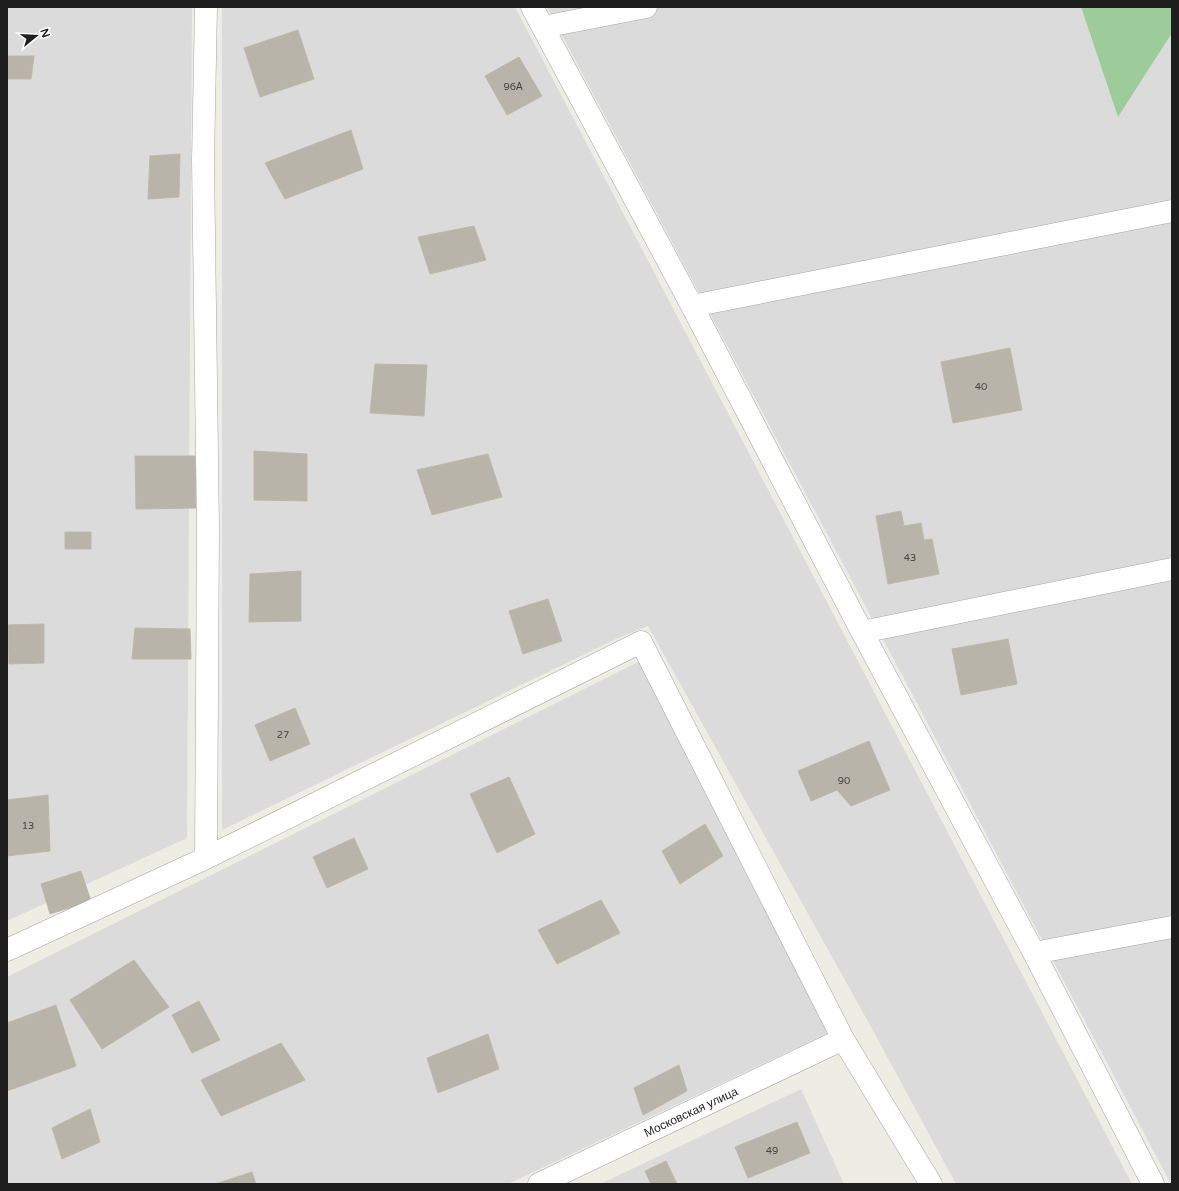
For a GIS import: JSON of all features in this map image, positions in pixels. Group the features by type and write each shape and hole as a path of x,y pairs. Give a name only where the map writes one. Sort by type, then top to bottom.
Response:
{"street":[{"path":"206,7 203,160 208,530 206,858"},
{"path":"532,7 692,306 862,632 1034,953 1153,1184"},
{"path":"543,27 646,7"},
{"path":"692,306 1172,211"},
{"path":"862,632 1172,569"},
{"path":"7,950 206,858 641,642 843,1039 931,1184"},
{"path":"1034,953 1172,927"},
{"name":"Московская улица","path":"539,1184 843,1039"}],"shaded area":[{"path":"7,7 192,7 187,838 7,921"},
{"path":"222,7 515,7 1132,1184 956,1184 871,1027 648,626 616,639 222,830"},
{"path":"547,7 1081,7 1118,117 1172,33 1172,1184 1171,1184"},
{"path":"642,660 828,1033 508,1184 7,1184 7,977"},
{"path":"801,1089 844,1184 600,1184"}],"green space":[{"path":"1081,7 1172,7 1172,33 1118,117"}],"building":[{"path":"298,30 314,79 260,97 244,48"},
{"path":"7,56 34,56 31,79 7,79"},
{"path":"519,57 542,96 507,115 485,76"},
{"path":"351,130 363,169 285,199 265,163"},
{"path":"180,154 179,197 148,199 150,156"},
{"path":"474,226 486,260 430,274 418,237"},
{"path":"1010,348 1022,410 953,423 941,362"},
{"path":"375,364 427,365 424,416 370,413"},
{"path":"254,451 307,454 307,501 254,500"},
{"path":"488,454 502,497 432,515 417,470"},
{"path":"135,456 195,456 196,508 136,509"},
{"path":"901,511 904,526 921,523 924,540 932,539 939,574 888,584 876,516"},
{"path":"65,532 91,532 91,549 65,549"},
{"path":"301,571 301,621 249,622 250,574"},
{"path":"548,599 562,641 523,654 509,611"},
{"path":"44,624 44,663 9,664 8,625"},
{"path":"135,628 190,629 191,659 132,659"},
{"path":"1008,639 1017,684 961,695 952,649"},
{"path":"295,708 310,744 270,761 255,725"},
{"path":"869,741 890,790 851,806 837,790 811,801 798,771"},
{"path":"509,777 535,834 497,853 470,794"},
{"path":"48,795 50,851 7,856 7,800"},
{"path":"705,824 723,856 680,884 662,851"},
{"path":"354,838 368,869 327,888 313,857"},
{"path":"81,871 91,901 50,914 41,884"},
{"path":"601,900 620,933 557,964 538,930"},
{"path":"134,960 169,1007 102,1049 70,1000"},
{"path":"199,1001 220,1040 192,1053 172,1015"},
{"path":"56,1005 76,1066 7,1091 7,1023"},
{"path":"488,1034 499,1069 438,1093 427,1058"},
{"path":"281,1043 305,1080 221,1116 201,1080"},
{"path":"679,1065 687,1091 643,1115 634,1088"},
{"path":"90,1109 100,1142 62,1159 52,1128"},
{"path":"797,1122 810,1153 748,1178 735,1147"},
{"path":"666,1161 677,1184 651,1184 645,1171"},
{"path":"252,1172 256,1184 215,1184"}]}
